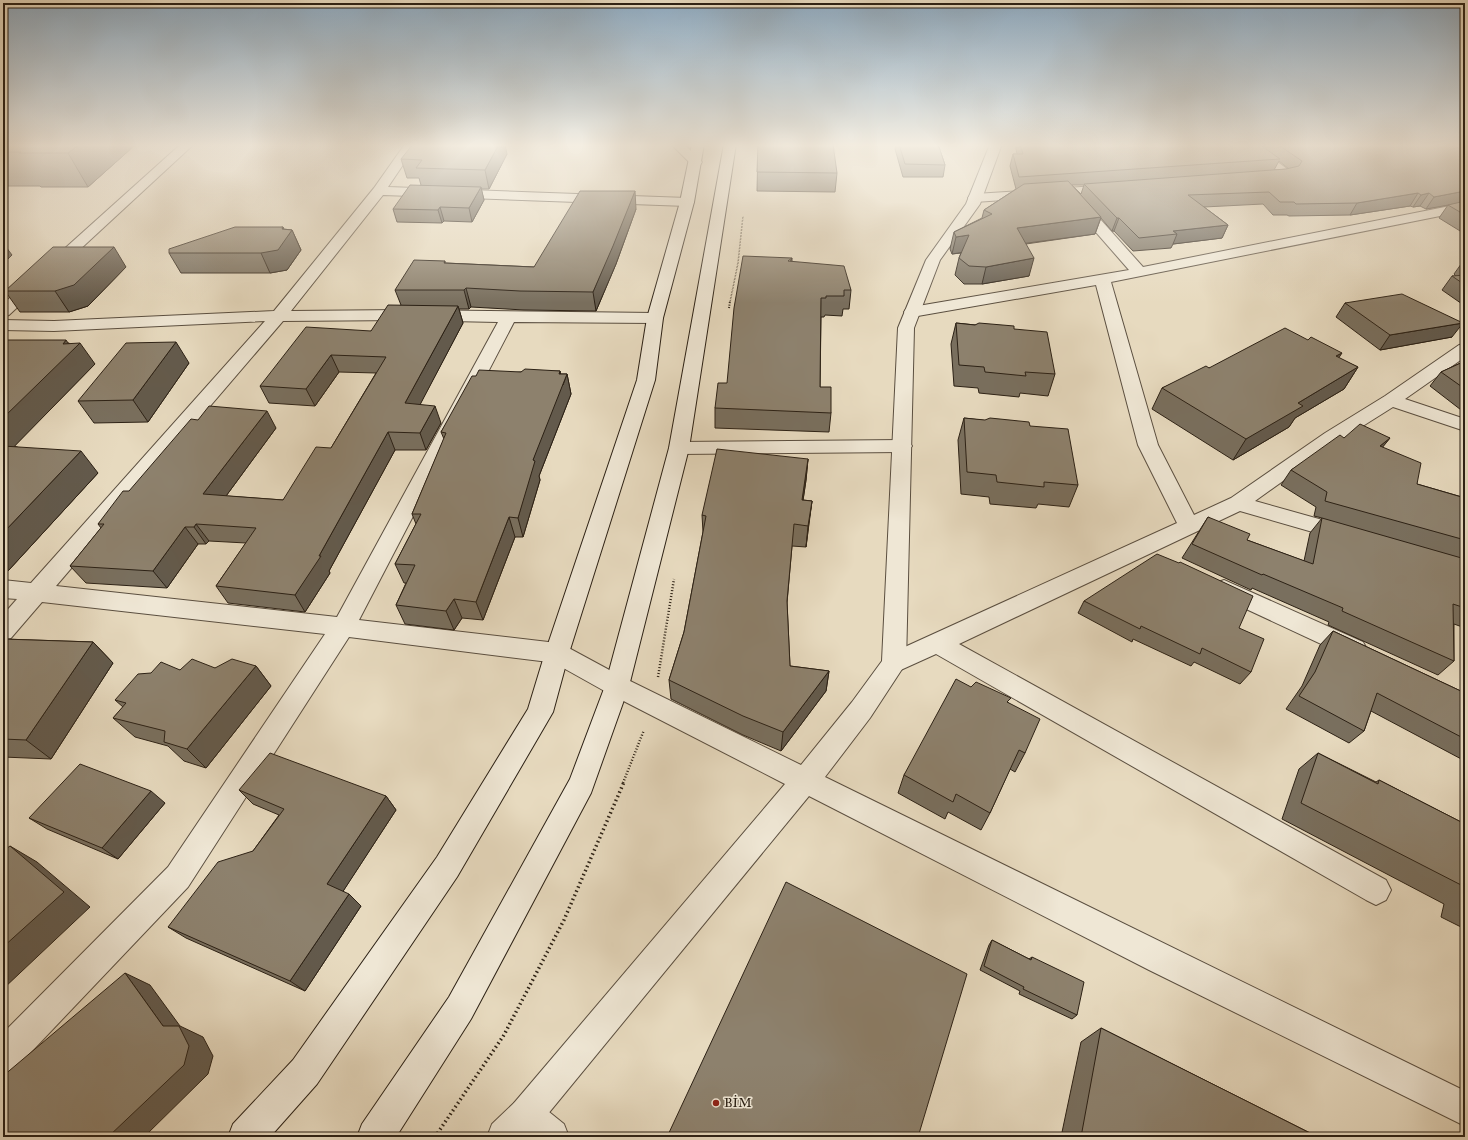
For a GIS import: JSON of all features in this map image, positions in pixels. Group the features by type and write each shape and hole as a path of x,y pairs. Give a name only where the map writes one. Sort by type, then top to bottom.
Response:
{"street":[{"path":"3,312 129,197"},
{"path":"3,631 278,316 374,197"},
{"path":"553,197 687,202"},
{"path":"246,1137 305,1072 447,867 540,712 557,653 646,380 655,318 688,197"},
{"path":"375,1137 460,1008 581,784 617,686 679,448 721,197"},
{"path":"894,663 906,328 933,260 973,204 975,198 987,197"},
{"path":"1073,197 1139,272"},
{"path":"912,312 989,300 1139,272 1465,207"},
{"path":"1102,279 1148,445 1189,526"},
{"path":"3,325 54,326 278,316 404,315 655,318"},
{"path":"3,1057 178,877 343,627 509,317"},
{"path":"551,1137 515,1126 806,780 861,710 894,663 1238,503 1332,437 1465,349"},
{"path":"1390,400 1465,425"},
{"path":"679,448 902,446"},
{"path":"1238,503 1363,538"},
{"path":"1138,549 1159,559"},
{"path":"1203,579 1376,659"},
{"path":"3,589 343,627 557,653 617,686 1160,959 1465,1109"},
{"path":"937,643 1376,890"}],"building":[{"path":"401,197 475,197 469,208 440,207 438,210 393,209"},
{"path":"576,197 633,197 593,292 520,291 466,288 464,290 395,290 414,260 445,261 444,263 534,267"},
{"path":"1004,197 1083,197 1101,217 1017,228 1034,258 986,267 969,266 959,258 969,235 956,237 954,232 992,214 984,210"},
{"path":"1097,197 1191,197 1228,225 1173,231 1177,234 1139,238 1119,218 1117,218"},
{"path":"1275,197 1392,197 1357,203 1296,204 1294,202 1280,202"},
{"path":"1465,201 1465,215 1448,205"},
{"path":"235,227 283,227 282,229 292,230 278,250 261,253 169,253 169,249"},
{"path":"53,247 114,247 74,285 55,291 5,291"},
{"path":"743,256 792,258 788,261 844,266 851,290 844,290 844,296 826,296 826,298 821,298 820,387 831,387 831,413 715,408 718,383 727,383 734,308"},
{"path":"1465,275 1465,285 1452,276"},
{"path":"1402,294 1463,323 1390,335 1345,303"},
{"path":"388,305 458,306 405,403 435,406 420,433 388,432 319,556 321,556 295,595 216,586 256,528 196,524 194,527 185,527 153,571 70,566 104,524 98,524 123,491 129,491 191,419 198,420 209,406 267,411 203,494 283,500 316,447 331,448 386,357 331,355 306,389 260,386 306,327 371,331"},
{"path":"956,323 1014,326 1014,329 1047,332 1055,374 1025,372 1026,376 985,372 984,367 959,365"},
{"path":"1285,328 1308,340 1311,337 1342,353 1336,356 1358,367 1298,403 1303,406 1246,439 1162,388 1206,366 1209,368"},
{"path":"7,340 66,340 63,344 80,343 3,418 3,344"},
{"path":"176,342 133,400 78,401 126,343"},
{"path":"1465,361 1465,389 1441,372"},
{"path":"525,369 560,371 559,374 567,374 533,460 535,461 518,518 509,517 476,602 454,599 446,611 396,605 415,565 395,564 421,514 412,514 446,433 441,432 472,376 476,376 479,370 521,372"},
{"path":"964,418 985,420 990,418 1029,422 1030,426 1068,429 1078,485 1044,482 1044,487 997,482 996,475 967,472"},
{"path":"1360,424 1390,438 1380,446 1421,463 1417,484 1465,498 1465,540 1325,501 1327,492 1291,470 1340,435 1344,438"},
{"path":"3,446 81,451 3,533"},
{"path":"717,449 808,459 802,500 812,501 808,526 794,524 787,601 790,666 829,671 783,732 743,716 669,680 684,632 706,516 702,515"},
{"path":"1208,517 1250,534 1247,540 1313,564 1322,518 1465,559 1465,608 1453,604 1454,661 1342,611 1343,608 1263,574 1262,575 1192,544"},
{"path":"1157,554 1179,563 1180,562 1253,596 1239,628 1264,639 1251,672 1202,648 1200,654 1141,626 1140,629 1084,601"},
{"path":"1333,631 1465,693 1465,739 1377,693 1364,731 1299,696 1315,672"},
{"path":"3,639 93,642 26,740 3,739"},
{"path":"192,659 215,668 232,659 256,666 187,749 164,742 165,731 113,718 126,703 115,700 138,674 151,673 161,662 180,670"},
{"path":"956,679 971,687 976,682 1011,698 1007,702 1040,719 1025,753 1019,750 990,813 956,794 953,802 904,775"},
{"path":"270,753 386,796 327,884 349,894 290,981 168,927 218,862 253,851 284,809 239,790"},
{"path":"1318,753 1378,784 1379,780 1465,824 1465,887 1301,803"},
{"path":"80,764 151,791 102,848 29,818"},
{"path":"10,846 64,892 3,947 3,851"},
{"path":"786,882 967,974 918,1137 667,1137"},
{"path":"992,940 1031,960 1032,957 1084,982 1077,1015 1023,989 1024,987 984,966"},
{"path":"125,973 163,1026 179,1026 189,1046 184,1065 108,1137 3,1137 3,1076"},
{"path":"1101,1028 1318,1137 1081,1137"}],"place":[{"name":"BİM","path":"716,1103"}]}
